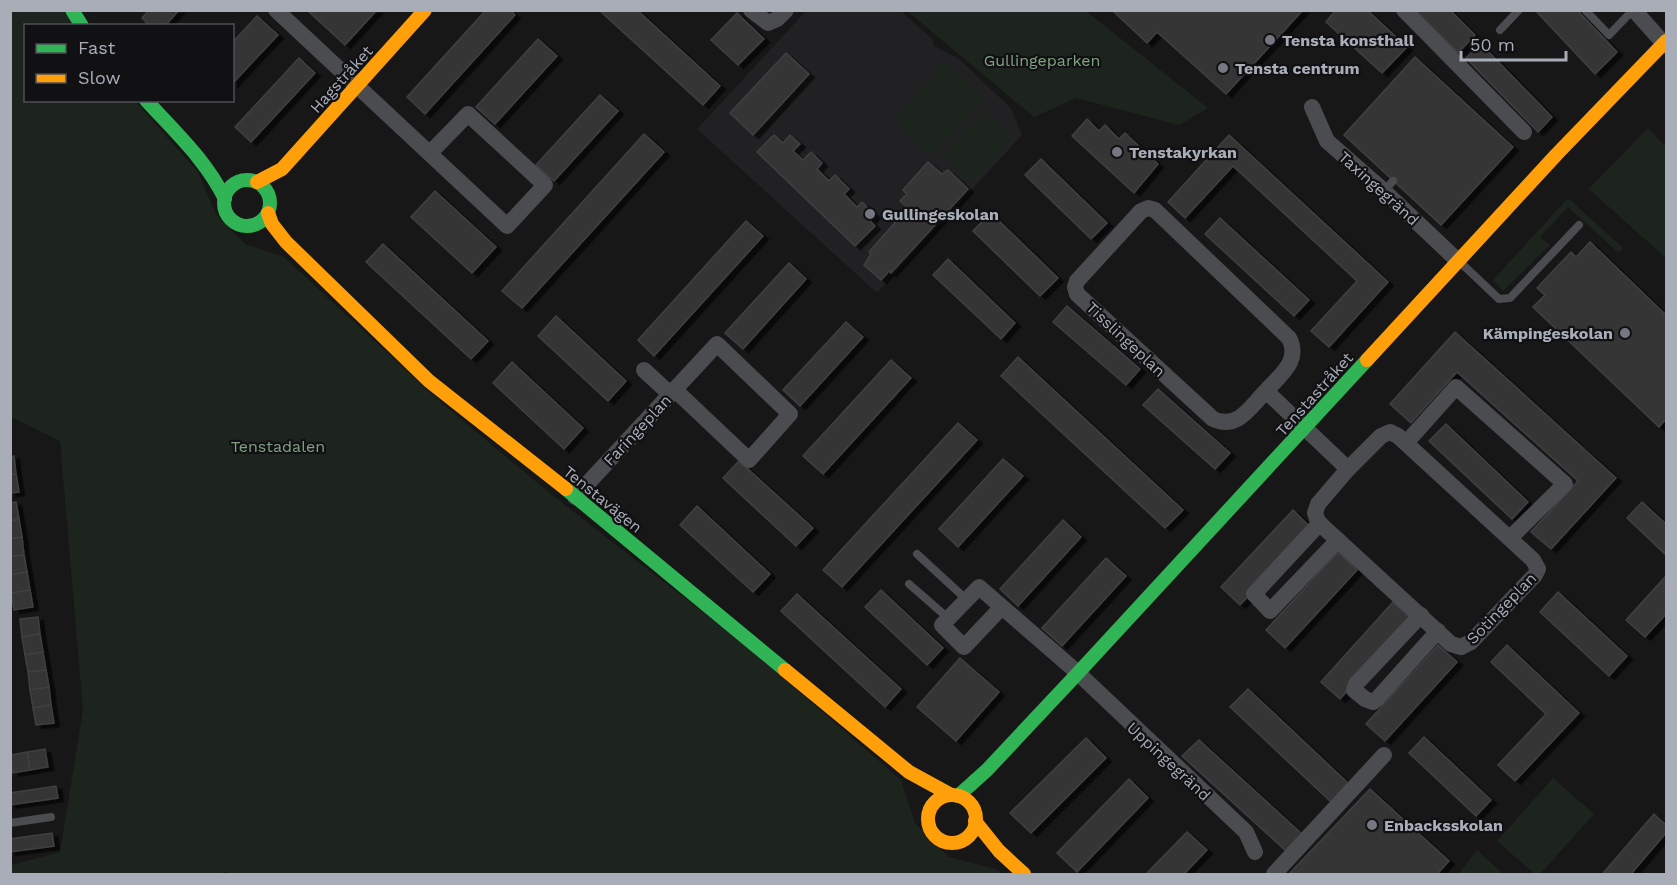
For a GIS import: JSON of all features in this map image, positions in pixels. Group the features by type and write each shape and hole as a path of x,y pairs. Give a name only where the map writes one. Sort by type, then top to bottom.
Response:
{"street":[{"path":"72,10 81,24"},
{"path":"276,10 507,226 545,185 468,114 430,153"},
{"name":"Hagstråket","path":"257,182 282,169 426,10"},
{"path":"751,10 768,23 777,19 786,10"},
{"path":"1404,10 1524,132"},
{"path":"1634,10 1666,44"},
{"name":"Tenstastråket","path":"954,796 987,770 1458,261 1666,44"},
{"path":"148,102 202,159 225,199"},
{"name":"Taxingegränd","path":"1312,107 1327,141 1388,186 1458,261"},
{"path":"202,159 237,183"},
{"name":"Hagstråket","path":"269,206 282,169"},
{"path":"250,180 257,182 263,186 269,206 258,224 243,226 230,218 224,206 225,199 231,187 237,183 250,180"},
{"name":"Tenstavägen","path":"269,206 272,224 286,242 429,381 575,497 909,772 954,796"},
{"name":"Tisslingeplan","path":"1148,208 1155,210 1289,338 1294,347 1291,363 1266,391 1236,421 1224,424 1212,419 1077,294 1075,287 1077,281 1141,211 1148,208"},
{"name":"Tenstavägen","path":"250,226 286,242"},
{"name":"Faringeplan","path":"575,497 672,392 717,344 790,414 749,460 672,392"},
{"path":"644,370 672,392"},
{"path":"1406,443 1456,387 1564,484 1510,538"},
{"path":"1266,391 1348,469"},
{"name":"Sotingeplan","path":"1390,432 1398,436 1533,560 1538,569 1535,575 1470,642 1461,647 1452,644 1320,523 1315,513 1318,504 1348,469 1381,436 1390,432"},
{"path":"1320,523 1254,594 1262,604 1270,610 1338,540"},
{"name":"Uppingegränd","path":"967,600 979,586 1001,608 1078,673 1246,832 1255,852"},
{"path":"967,600 942,625 964,646 1001,608"},
{"path":"1421,615 1356,684 1354,690 1373,702 1438,631"},
{"path":"1274,874 1384,755"},
{"name":"Tenstastråket","path":"974,815 987,770"},
{"name":"Tenstavägen","path":"909,772 918,795 930,810"},
{"path":"999,851 961,841 949,843 936,837 928,824 930,810 938,800 954,796 964,799 999,851 1024,874"},
{"path":"961,841 971,833 974,815"}],"lane":[{"path":"1500,30 1520,10"},
{"path":"1585,10 1609,35 1634,10"},
{"path":"1458,261 1499,299 1510,298 1579,225"},
{"path":"917,554 967,600"},
{"path":"909,584 948,618"},
{"path":"10,823 51,817"}],"shaded area":[{"name":"Gullingeskolan","path":"900,10 933,40 934,46 959,59 1011,108 1022,135 877,293 697,129 806,11"}],"green space":[{"name":"Tenstadalen","path":"10,11 63,11 74,24 24,24 24,102 136,102 198,172 216,214 245,244 284,257 437,399 552,495 740,641 901,780 915,823 949,857 996,869 1002,874 230,874 225,871 222,874 11,874 12,865 60,852 83,710 60,441 11,417"},
{"name":"Gullingeparken","path":"907,11 1086,11 1208,108 1179,125 1076,98 1034,117"},
{"path":"945,61 986,99 933,156 902,130 896,116"},
{"path":"984,109 1014,136 971,183 941,155"},
{"path":"1648,128 1666,147 1666,258 1589,189"},
{"path":"1568,198 1623,248 1619,253 1568,207 1540,237 1550,245 1503,291 1493,280"},
{"path":"1553,778 1594,814 1540,874 1535,874 1497,841"},
{"path":"1477,850 1503,874 1459,874"}],"building":[{"path":"149,10 179,10 167,24 148,24 142,18"},
{"path":"307,10 377,10 345,45"},
{"path":"486,10 510,10 515,15 425,114 407,97"},
{"path":"599,10 637,10 720,86 703,105"},
{"name":"Tensta centrum","path":"1112,10 1303,10 1226,94 1157,32 1147,43"},
{"path":"1336,10 1367,10 1407,47 1382,73 1326,22"},
{"path":"1415,10 1450,10 1475,35 1458,53"},
{"path":"1535,10 1577,10 1617,52 1595,74"},
{"path":"737,13 764,39 738,65 711,40"},
{"path":"257,16 278,35 234,82 234,41"},
{"path":"538,39 557,56 495,124 476,107"},
{"path":"1481,44 1552,117 1538,132 1466,58"},
{"path":"786,53 809,74 753,135 730,113"},
{"path":"1415,57 1513,147 1441,225 1344,135"},
{"path":"299,58 315,73 251,142 235,127"},
{"path":"600,95 618,111 554,181 536,165"},
{"name":"Tenstakyrkan","path":"1087,119 1099,131 1105,125 1119,139 1125,133 1158,164 1134,193 1072,136"},
{"path":"644,134 664,152 522,308 502,291"},
{"path":"774,135 783,143 790,135 800,144 793,151 803,160 811,152 822,163 817,169 829,181 835,175 849,189 844,194 857,207 862,202 875,215 870,221 875,226 855,246 757,152"},
{"path":"1229,135 1388,282 1329,347 1311,331 1357,281 1233,166 1185,218 1168,202"},
{"path":"1041,159 1107,223 1091,239 1025,175"},
{"path":"928,162 942,174 948,170 968,189 891,273 889,271 881,280 864,265 871,254 869,252 908,208 900,201 907,194 903,190"},
{"path":"435,191 496,247 472,273 411,217"},
{"path":"991,213 1058,278 1040,296 973,231"},
{"path":"1220,218 1309,300 1294,316 1205,234"},
{"path":"746,221 763,236 654,356 638,340"},
{"path":"1590,242 1666,315 1666,419 1659,427 1533,307 1545,295 1537,288 1571,252 1576,257"},
{"path":"383,244 488,341 471,359 366,262"},
{"path":"948,259 1015,323 1001,339 933,275"},
{"path":"789,263 806,279 743,349 725,333"},
{"path":"1067,306 1140,369 1126,385 1053,322"},
{"path":"556,316 626,381 608,401 538,336"},
{"path":"846,322 863,337 800,406 783,390"},
{"path":"1455,332 1616,478 1551,549 1531,532 1578,481 1457,372 1411,423 1390,404"},
{"path":"1018,357 1183,510 1165,528 1001,376"},
{"path":"891,360 911,378 823,474 803,456"},
{"path":"512,362 583,428 564,449 493,383"},
{"path":"1158,389 1230,453 1215,469 1143,405"},
{"path":"958,423 977,440 842,587 823,570"},
{"path":"1446,424 1528,502 1512,519 1429,441"},
{"path":"14,456 16,474 10,475 10,457"},
{"path":"1003,459 1023,476 958,547 939,529"},
{"path":"739,461 813,528 796,546 723,478"},
{"path":"16,474 19,492 10,493 10,475"},
{"path":"16,502 19,519 10,521 10,503"},
{"path":"1642,502 1666,524 1666,555 1627,518"},
{"path":"697,506 770,574 753,592 680,525"},
{"path":"1293,510 1312,529 1240,605 1221,587"},
{"path":"19,519 22,537 10,539 10,521"},
{"path":"1063,520 1081,537 1018,606 1000,589"},
{"path":"22,537 24,555 10,557 10,539"},
{"path":"1338,552 1357,570 1285,648 1266,630"},
{"path":"24,555 27,572 10,575 10,557"},
{"path":"1106,558 1126,576 1062,646 1042,628"},
{"path":"27,572 30,590 11,593 10,575"},
{"path":"1666,576 1666,614 1645,637 1626,620"},
{"path":"30,590 33,607 14,610 11,593"},
{"path":"881,590 943,648 927,665 865,607"},
{"path":"1558,592 1627,656 1609,676 1540,612"},
{"path":"797,594 901,689 885,707 781,611"},
{"path":"1393,602 1412,620 1340,699 1321,682"},
{"path":"38,617 40,634 22,637 20,619"},
{"path":"40,634 43,652 25,655 22,637"},
{"path":"1438,645 1457,662 1385,741 1366,724"},
{"path":"1507,645 1579,713 1515,781 1498,765 1546,714 1491,662"},
{"path":"43,652 46,670 28,672 25,655"},
{"path":"960,658 999,692 956,741 917,707"},
{"path":"46,670 49,687 30,690 28,672"},
{"path":"49,687 51,705 33,708 30,690"},
{"path":"1248,689 1348,783 1331,802 1230,707"},
{"path":"51,705 54,723 36,725 33,708"},
{"path":"1424,737 1491,800 1476,816 1409,753"},
{"path":"1086,738 1106,758 1031,833 1010,813"},
{"path":"1199,740 1302,834 1286,851 1182,756"},
{"path":"45,749 48,767 30,770 27,752"},
{"path":"27,752 30,770 13,773 10,755"},
{"path":"1129,779 1148,798 1077,872 1057,853"},
{"path":"56,786 58,798 10,805 10,793"},
{"name":"Enbacksskolan","path":"1370,789 1449,861 1437,874 1289,874"},
{"path":"1654,814 1666,825 1666,833 1631,874 1604,872"},
{"path":"1187,832 1207,850 1184,874 1146,874"},
{"path":"52,833 54,846 10,852 10,839"}],"traffic: fast":[{"path":"72,10 81,24"},
{"path":"148,102 199,159 225,199"},
{"path":"247,180 263,187 270,203 263,219 247,226 231,219 224,203 231,187 247,180"},
{"path":"958,796 987,770 1078,673 1367,360"},
{"path":"566,489 785,670"}],"traffic: slow":[{"path":"257,182 282,169 425,10"},
{"path":"1367,360 1556,155 1666,41"},
{"path":"268,213 272,224 286,242 429,381 566,489"},
{"path":"785,670 909,772 951,795"},
{"path":"952,795 969,802 976,819 969,836 952,843 935,836 928,819 935,802 952,795"},
{"path":"975,821 999,851 1024,874"}],"place":[{"name":"Tensta konsthall","path":"1270,40"},
{"name":"Tensta centrum","path":"1223,68"},
{"name":"Tenstakyrkan","path":"1117,152"},
{"name":"Gullingeskolan","path":"870,214"},
{"name":"Kämpingeskolan","path":"1625,333"},
{"name":"Enbacksskolan","path":"1372,825"}]}
